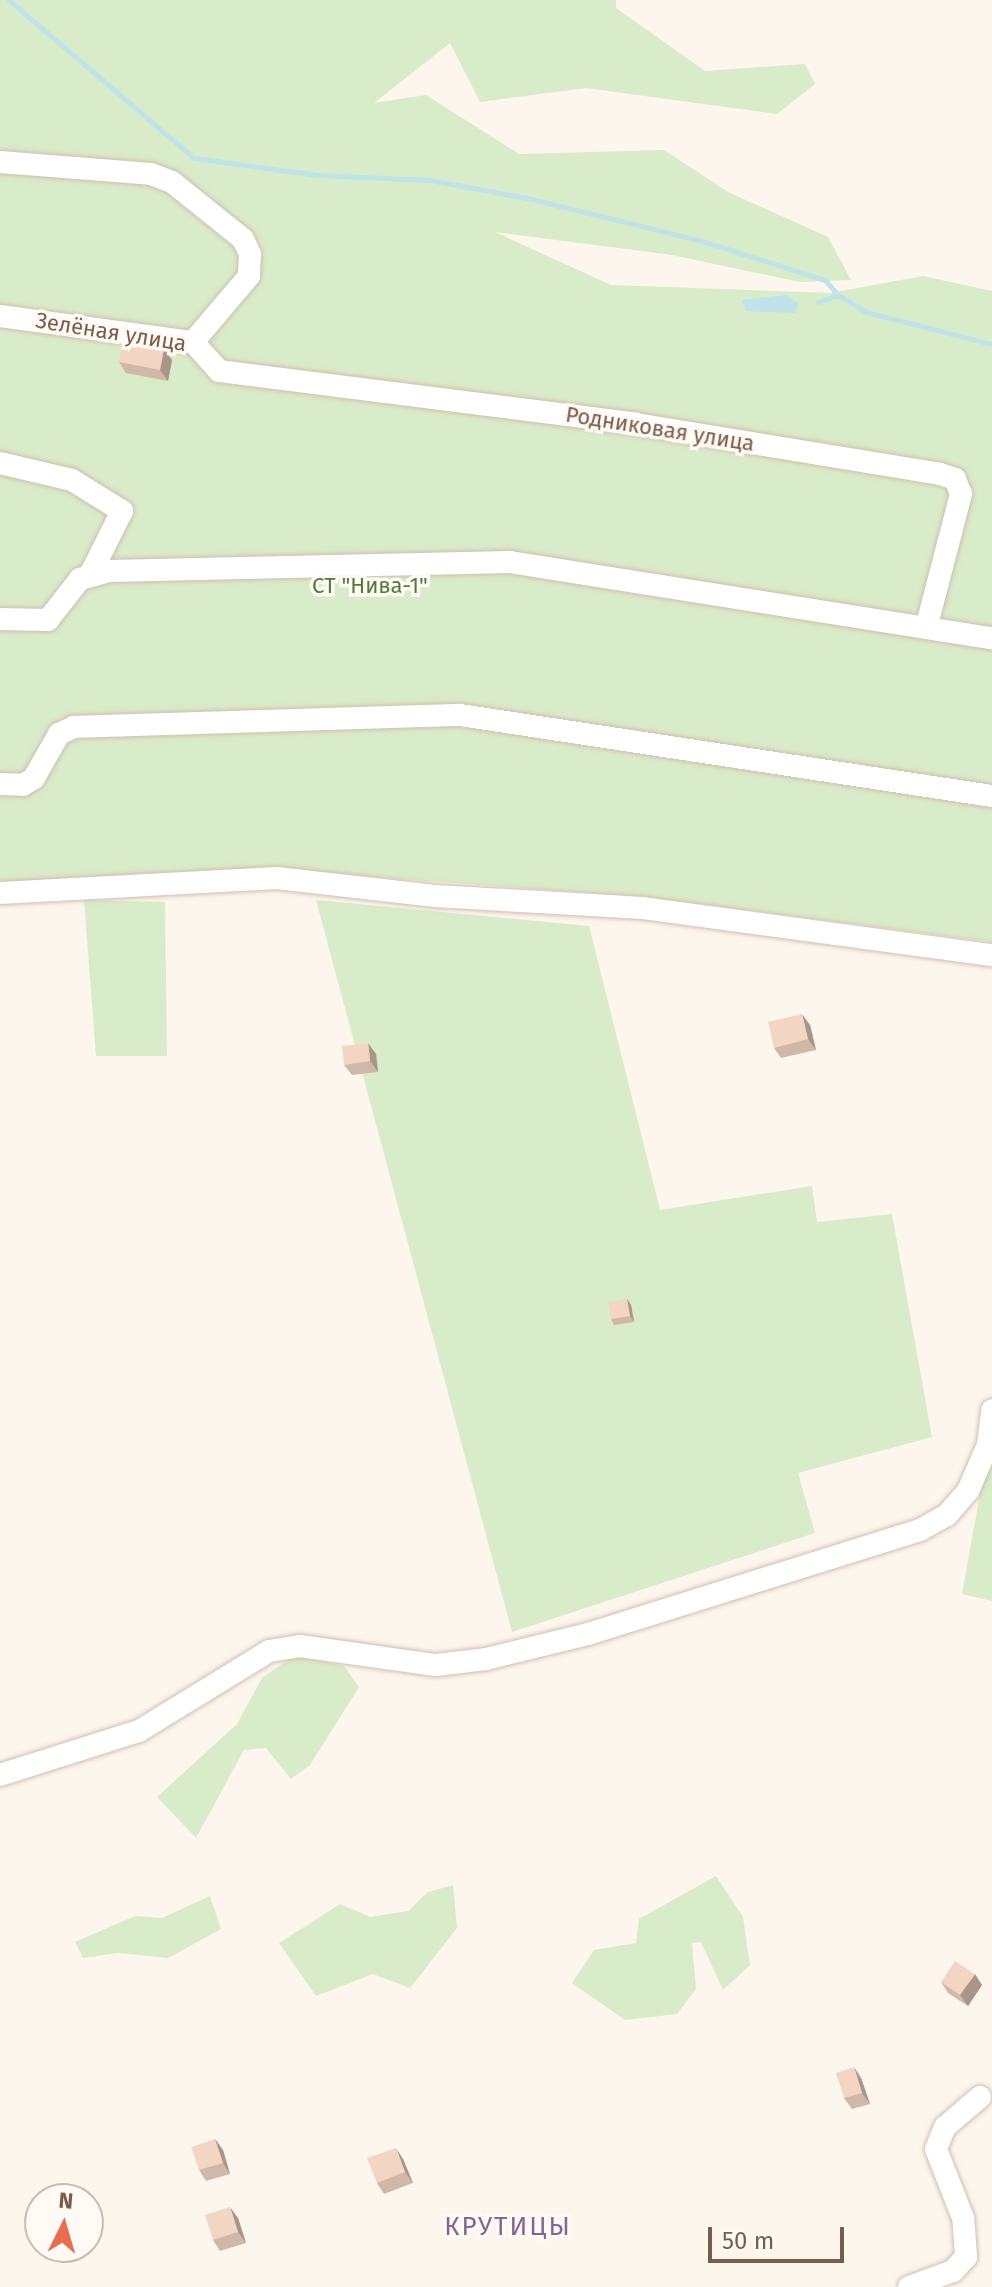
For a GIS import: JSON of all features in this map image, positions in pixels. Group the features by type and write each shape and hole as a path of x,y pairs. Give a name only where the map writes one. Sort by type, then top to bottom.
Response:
{"street":[{"path":"0,162 151,174 172,182 243,239 250,254 249,276 193,342"},
{"name":"Зелёная улица","path":"0,316 193,342 211,367"},
{"name":"Родниковая улица","path":"211,367 636,424 955,479 961,494 926,628"},
{"path":"0,463 72,480 122,511 90,575 74,586 48,620 0,619"},
{"path":"90,575 265,563 510,562 992,638"},
{"path":"0,784 23,785 34,778 59,734 74,727 460,715 992,796"},
{"path":"0,893 277,878 435,896 643,908 992,955"},
{"path":"0,1775 139,1731 269,1651 300,1646 436,1665 486,1659 588,1634 920,1530 947,1515 968,1491 988,1445 992,1410"},
{"path":"909,2287 953,2271 966,2257 963,2218 936,2149 945,2127 980,2097"}],"green space":[{"name":"СТ \"Нива-1\"","path":"0,0 616,0 616,8 705,71 805,64 815,84 777,114 586,88 480,102 450,43 374,103 426,95 519,154 664,150 728,192 828,237 851,280 800,282 672,255 495,232 611,285 830,293 923,276 992,291 992,942 646,897 276,870 0,887"},
{"path":"84,900 165,902 167,1056 96,1056"},
{"path":"316,900 589,926 660,1210 812,1186 817,1222 892,1214 932,1437 798,1473 815,1533 512,1632"},
{"path":"992,1427 992,1601 962,1594"},
{"path":"293,1656 344,1666 359,1687 310,1765 291,1779 266,1748 244,1750 196,1838 157,1797 237,1724 262,1678"},
{"path":"716,1876 743,1917 750,1965 723,1990 701,1942 692,1943 696,1989 677,2014 625,2020 572,1983 594,1950 636,1943 639,1919"},
{"path":"453,1885 457,1928 410,1988 373,1974 316,1996 279,1943 340,1904 370,1917 408,1911 428,1892"},
{"path":"210,1896 221,1929 168,1958 118,1953 83,1958 75,1942 135,1916 162,1918"}],"water":[{"path":"786,295 798,303 796,313 746,311 742,300"}],"building":[{"path":"123,341 164,349 160,370 119,362"},
{"path":"802,1014 808,1039 774,1048 768,1022"},
{"path":"368,1043 370,1061 344,1065 342,1046"},
{"path":"627,1299 630,1316 611,1319 608,1302"},
{"path":"955,1961 975,1974 960,1995 941,1982"},
{"path":"854,2067 862,2093 844,2098 836,2073"},
{"path":"215,2139 223,2163 199,2170 191,2147"},
{"path":"396,2148 405,2172 377,2183 367,2158"},
{"path":"230,2207 238,2232 213,2240 205,2215"}],"waterway":[{"path":"9,0 194,158 317,175 430,180 527,198 702,241 825,280 838,295 866,312 992,344"},
{"path":"818,302 838,295"}],"district":[{"name":"КРУТИЦЫ","path":"508,2227"}]}
